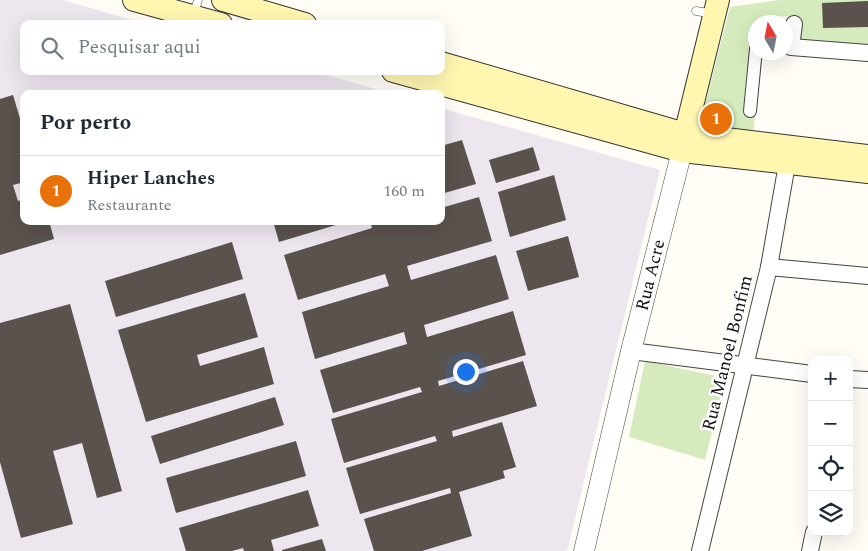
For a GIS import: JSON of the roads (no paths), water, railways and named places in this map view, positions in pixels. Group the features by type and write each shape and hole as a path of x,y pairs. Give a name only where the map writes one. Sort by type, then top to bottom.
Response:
{"main road":[{"path":"134,0 196,8 215,20"},
{"path":"223,0 291,20"},
{"name":"Rua Acre","path":"684,143 714,5"},
{"path":"445,64 636,115 684,143 868,156"},
{"path":"409,75 684,143 787,164 868,172"}],"street":[{"path":"793,47 868,53"},
{"path":"750,111 754,60"},
{"name":"Rua Acre","path":"584,551 631,351 684,143"},
{"name":"Rua Manoel Bonfim","path":"700,551 769,267 787,164"},
{"path":"769,267 868,276"},
{"path":"576,551 618,370 631,351 808,374"},
{"path":"853,379 868,380"},
{"path":"810,551 813,536"}],"place":[{"name":"Hiper Lanches","path":"716,119"}]}
